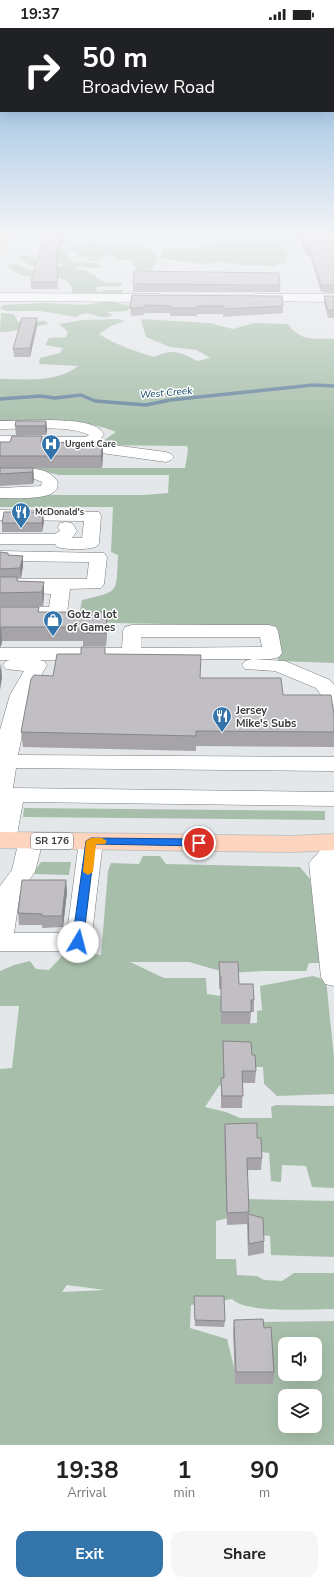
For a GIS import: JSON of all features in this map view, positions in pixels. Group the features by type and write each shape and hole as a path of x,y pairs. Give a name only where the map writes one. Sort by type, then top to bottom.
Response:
{"main road":[{"name":"SR 176","path":"2,840 292,844 334,842"}],"street":[{"path":"0,425 65,425 92,431 97,438 87,442 0,441"},
{"path":"0,428 92,431"},
{"path":"0,432 92,431"},
{"path":"0,448 101,448 166,458"},
{"path":"0,474 42,475 50,478 51,483 49,489 41,492 0,492"},
{"path":"0,515 93,516 90,543 0,540"},
{"path":"0,519 58,520 63,522 69,531 65,536 59,539 0,540"},
{"path":"0,556 51,559"},
{"path":"0,562 98,557 96,584 0,584"},
{"path":"47,584 51,559"},
{"path":"0,591 61,590 58,613 0,612"},
{"path":"0,591 49,592 46,609 0,609"},
{"path":"0,654 131,654 272,654 269,632 132,630 131,654"},
{"path":"0,665 278,665 323,684 334,699"},
{"path":"3,732 37,665"},
{"path":"0,674 12,676 16,680 10,689 3,732 6,761 1,795 334,799"},
{"path":"6,761 334,764"},
{"path":"2,840 13,795"},
{"path":"31,840 23,872 8,892 0,941 78,942 91,841"},
{"path":"334,849 321,863 334,977"}],"green space":[{"path":"109,301 131,306 127,311 106,312 113,315 107,317 86,313 76,317 40,311 7,311 0,309 3,305 44,303 85,305"},
{"path":"1,313 14,314 18,322 45,321 49,324 0,332"},
{"path":"118,319 125,321 111,326 99,334 119,345 154,357 160,354 176,352 197,361 210,358 197,350 170,347 146,337 141,319 210,323 233,329 254,323 288,324 298,334 308,338 334,339 334,663 278,661 274,626 78,621 82,600 110,592 114,589 116,584 118,555 111,552 113,507 0,507 0,495 143,495 168,493 169,475 59,475 39,470 0,470 0,468 185,468 188,450 187,446 89,445 103,441 116,432 104,428 75,423 0,421 0,379 51,378 70,371 78,366 39,364 40,358 60,353 63,348 45,345 49,338 66,337 68,332 59,324 83,320"},
{"path":"24,808 325,811 325,820 23,817"},
{"path":"143,856 160,856 166,864 300,867 310,879 321,963 309,963 306,971 227,973 189,962 130,962 164,978 206,978 207,994 221,996 221,1024 257,1023 257,1011 262,1010 260,986 313,976 326,980 334,1057 334,1094 277,1096 264,1084 263,1067 251,1067 223,1053 223,1084 219,1086 205,1107 226,1112 240,1118 272,1118 271,1107 276,1105 334,1106 334,1188 312,1187 306,1166 282,1165 281,1182 271,1181 269,1153 261,1152 236,1136 248,1199 334,1201 334,1257 271,1255 270,1236 262,1235 262,1230 232,1217 216,1221 216,1259 236,1259 237,1275 257,1276 264,1280 282,1281 294,1273 334,1273 334,1309 265,1309 240,1304 232,1299 191,1305 190,1328 227,1339 236,1375 263,1340 262,1322 334,1321 334,1445 0,1445 0,1069 12,1068 19,1006 0,1006 0,971 14,965 30,961 36,969 49,970 63,955 89,953 101,955 108,871 111,863 139,864","holes":["67,1285 105,1290 62,1292"]},
{"path":"41,862 71,862 69,875 33,874"}],"building":[{"path":"131,301 283,301 283,306 224,309 224,306 170,308 170,306 144,305 144,308 130,308"},
{"path":"325,301 334,301 334,310 328,310"},
{"path":"22,318 37,318 30,348 13,349"},
{"path":"16,421 46,421 45,426 15,426"},
{"path":"12,436 42,436 41,442 103,443 101,456 0,456 0,442 10,442"},
{"path":"0,468 33,468 32,472 0,474"},
{"path":"4,512 43,512 42,523 2,523"},
{"path":"0,552 8,553 8,555 23,556 20,568 0,569"},
{"path":"0,577 17,577 17,581 44,582 42,592 0,593"},
{"path":"0,607 39,607 38,612 107,612 106,633 83,633 83,627 1,627 0,633"},
{"path":"81,647 105,647 105,654 201,655 200,678 281,678 283,695 331,695 334,715 334,732 196,731 196,736 21,732 31,679 34,675 53,676 57,654 81,654"},
{"path":"22,880 66,880 62,916 42,916 42,914 18,913"},
{"path":"219,962 238,962 239,984 253,984 254,1000 251,1000 251,1012 221,1012 221,977"},
{"path":"223,1041 251,1042 252,1055 255,1055 256,1071 242,1071 243,1096 222,1096 221,1078 224,1078"},
{"path":"257,1123 257,1138 261,1138 262,1158 247,1158 249,1212 227,1213 225,1124"},
{"path":"248,1214 263,1218 264,1241 249,1244"},
{"path":"194,1296 224,1296 225,1321 195,1320"},
{"path":"263,1319 264,1328 271,1327 274,1372 236,1372 234,1320"}],"waterway":[{"name":"West Creek","path":"0,399 40,396 55,398 81,395 95,401 146,405 170,400 313,385 334,386"}],"slow traffic":[{"path":"88,872 91,841 102,841"}],"place":[{"name":"Urgent Care","path":"51,461"},
{"name":"McDonald's","path":"21,529"},
{"name":"Gotz a lot of Games","path":"53,637"},
{"name":"Jersey Mike's Subs","path":"222,733"}],"route":[{"path":"78,942 91,841 199,843"}]}
